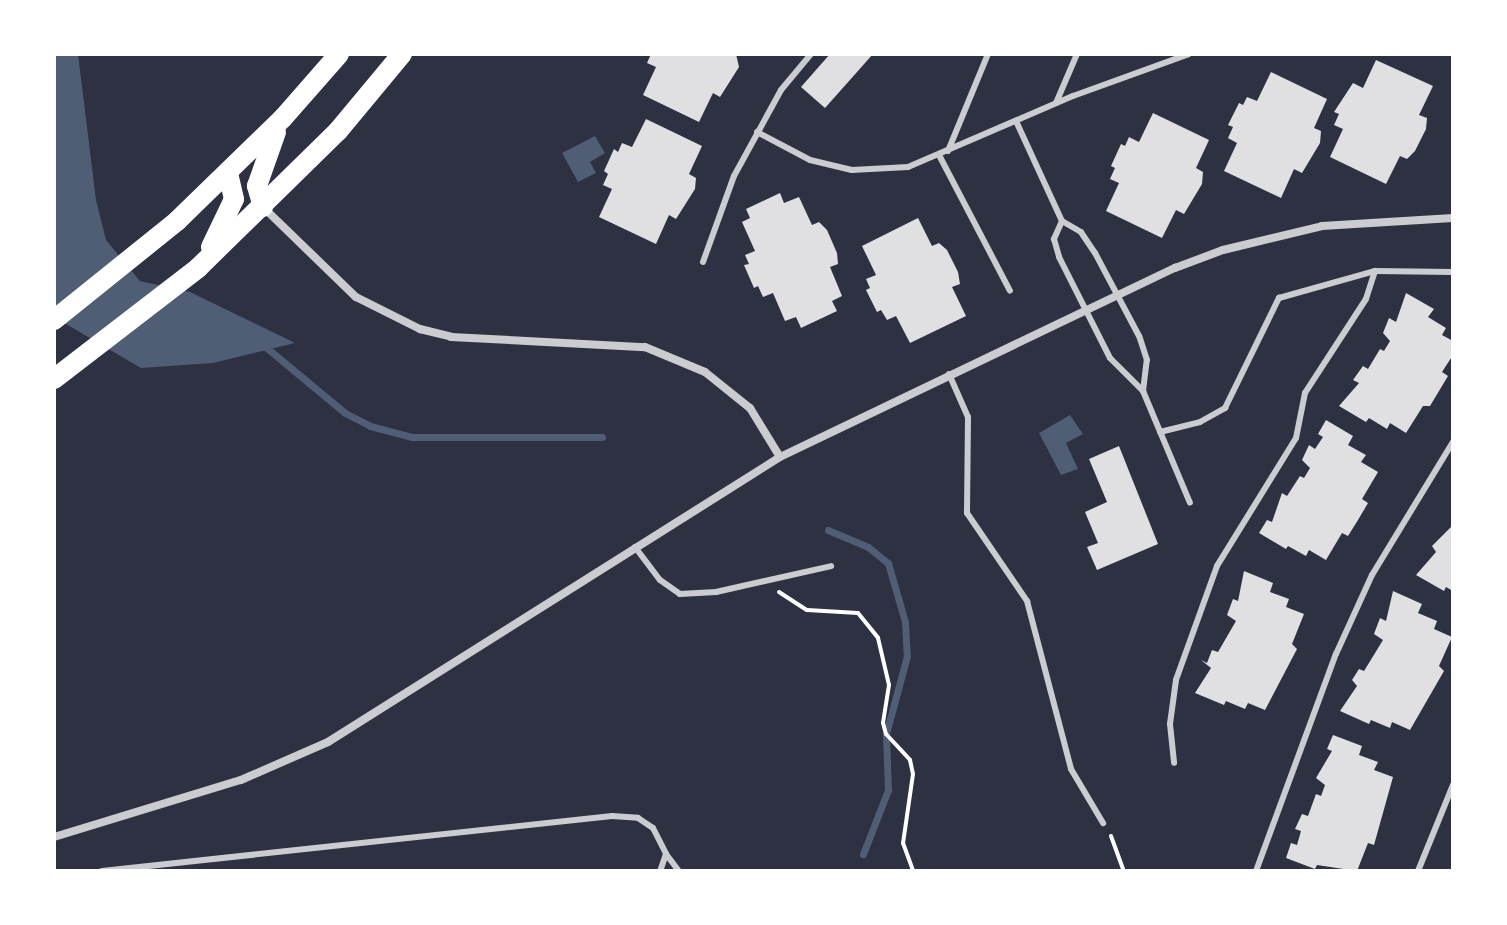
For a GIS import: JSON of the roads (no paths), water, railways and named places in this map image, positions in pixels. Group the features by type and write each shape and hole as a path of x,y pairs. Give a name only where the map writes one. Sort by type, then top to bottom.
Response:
{"main road":[{"path":"54,320 228,173 283,118 339,54"},
{"path":"54,379 198,268 338,131 402,54"},
{"path":"263,207 257,186 283,118"},
{"path":"198,268 234,199 228,173"}],"street":[{"path":"263,207 356,297 388,317 451,337 611,343 674,356 729,388 765,427 780,457"},
{"path":"54,837 241,780 328,742 780,457 1115,296 1223,250 1269,237 1381,219 1453,218"}],"lane":[{"path":"703,262 734,176 781,90 811,54"},
{"path":"948,151 988,54"},
{"path":"1056,103 1077,54"},
{"path":"757,132 810,160 852,170 908,167 1056,103 1189,54"},
{"path":"1016,121 1062,221 1081,232 1147,360 1143,391"},
{"path":"939,155 1010,291"},
{"path":"1062,221 1054,239 1059,257 1110,358 1143,391 1190,503"},
{"path":"1174,763 1170,724 1176,680 1217,566 1296,438 1305,393 1366,299 1375,271"},
{"path":"1160,432 1200,422 1225,408 1279,298 1375,271 1453,272"},
{"path":"949,374 968,417 967,513 1027,601 1071,769 1103,823"},
{"path":"1256,871 1336,654 1372,575 1453,442"},
{"path":"635,547 660,580 680,594 764,583 831,566"},
{"path":"1418,871 1453,785"},
{"path":"102,871 612,816 646,823 663,841 666,854 679,871"},
{"path":"660,871 666,854"}],"water":[{"path":"54,54 78,54 96,200 106,240 140,281 190,292 295,343 213,363 141,368 54,317"},
{"path":"595,136 605,153 590,162 596,173 578,182 562,153"},
{"path":"1070,415 1083,434 1066,443 1078,469 1061,475 1039,433"}],"waterway":[{"path":"262,344 345,413 370,426 412,437 602,437"},
{"path":"828,530 868,547 888,563 905,622 907,656 886,734 888,790 863,854"}]}
